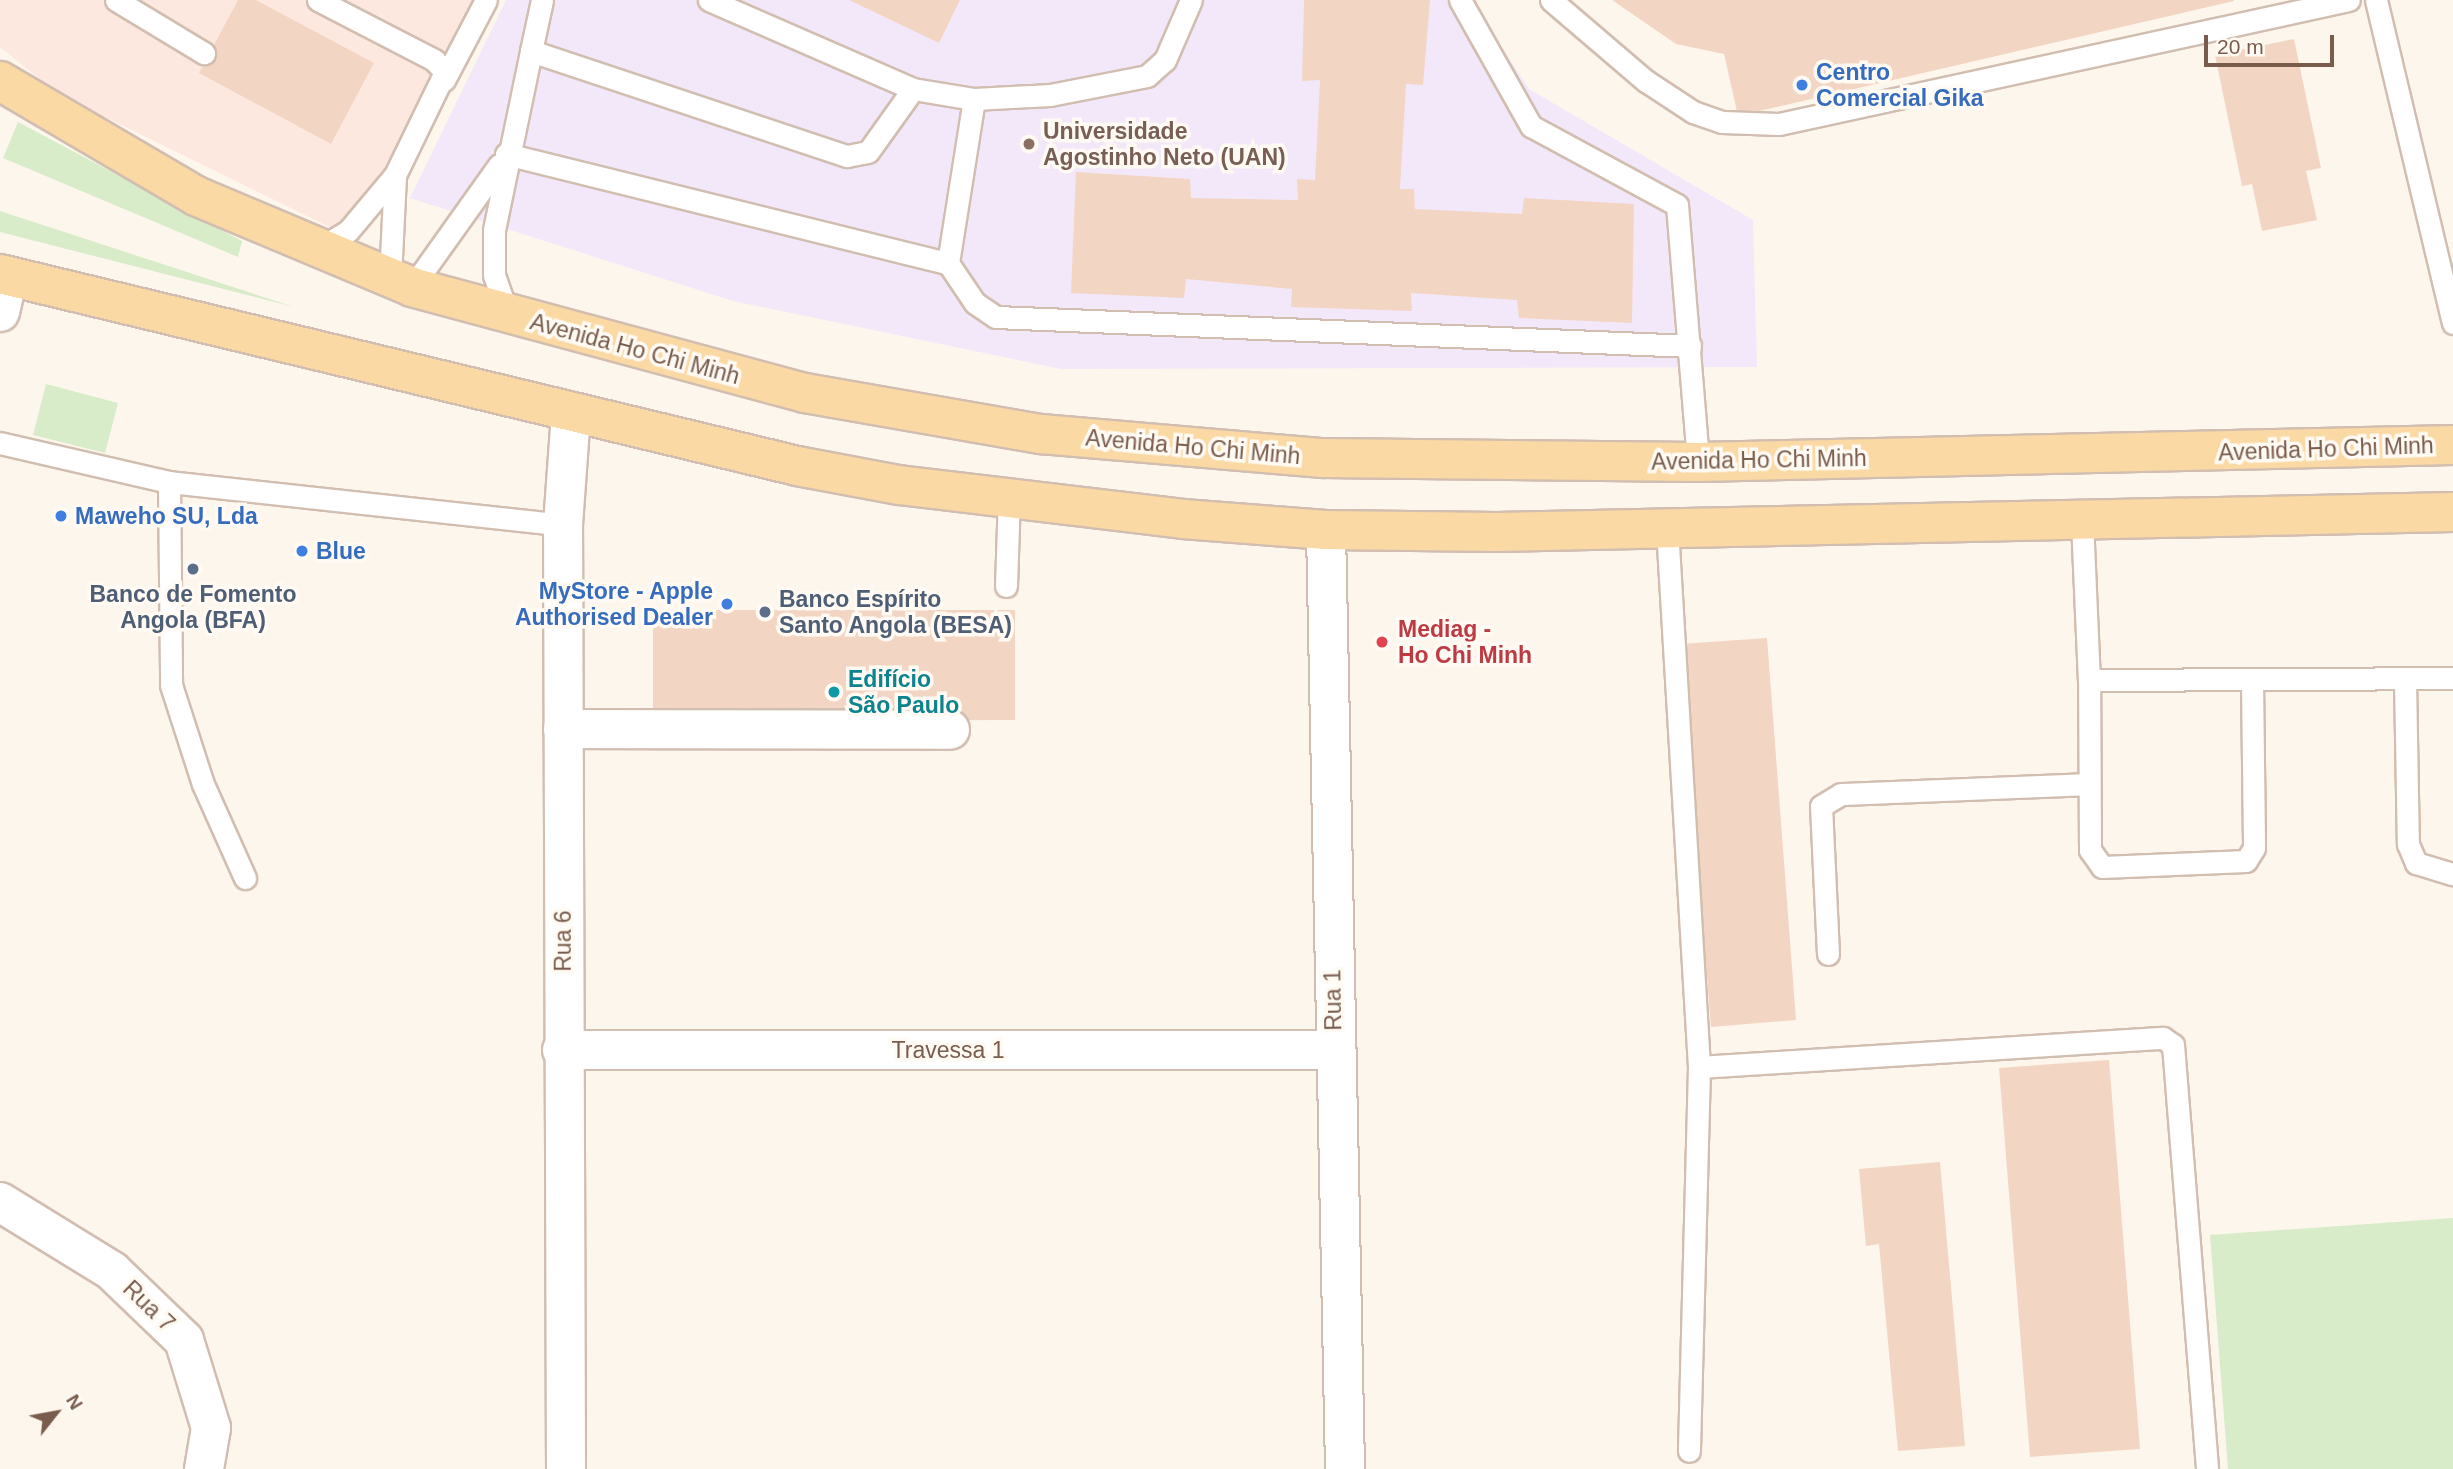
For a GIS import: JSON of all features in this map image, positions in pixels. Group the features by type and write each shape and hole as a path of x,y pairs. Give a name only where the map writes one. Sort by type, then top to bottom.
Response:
{"main road":[{"name":"Avenida Ho Chi Minh","path":"0,81 196,195 401,283 508,315 805,393 1041,433 1323,458 1698,462 2453,445"},
{"path":"3,288 797,466 1009,496 1326,530 1667,528 2453,512"}],"street":[{"name":"Rua 6","path":"566,1469 562,1050 563,729 564,525 571,414"},
{"name":"Rua 1","path":"1326,530 1334,1050 1345,1469"},
{"path":"563,729 950,730"},
{"name":"Travessa 1","path":"562,1050 1334,1050"},
{"name":"Rua 7","path":"0,1202 112,1271 184,1340 211,1428 204,1469"}],"lane":[{"path":"116,0 204,53"},
{"path":"318,0 434,60 444,80"},
{"path":"318,248 348,231 395,176 486,0"},
{"path":"508,315 494,275 506,154 542,0"},
{"path":"709,0 913,89 974,99 1050,95 1147,76 1165,60 1191,0"},
{"path":"1460,0 1531,126 1676,205 1698,462"},
{"path":"1551,0 1646,81 1693,112 1722,122 1779,124 2349,0"},
{"path":"2376,0 2453,323"},
{"path":"531,51 847,156 868,152 913,89"},
{"path":"948,263 974,99"},
{"path":"506,154 948,263 975,303 996,317 1690,346"},
{"path":"401,283 506,154"},
{"path":"395,176 401,283"},
{"path":"0,443 169,482 564,525"},
{"path":"169,482 171,685 203,784 246,878"},
{"path":"1006,586 1009,496"},
{"path":"2082,521 2089,680 2086,784 2090,850 2102,867 2246,861 2254,848 2252,680"},
{"path":"1667,528 1699,1067 1689,1451"},
{"path":"2089,680 2453,678"},
{"path":"2405,679 2408,844 2416,863 2453,874"},
{"path":"1828,954 1821,806 1841,794 2086,784"},
{"path":"1699,1067 2163,1038 2173,1045 2207,1469"}],"shaded area":[{"path":"0,0 475,0 358,241 58,94 0,47"},
{"name":"Universidade Agostinho Neto (UAN)","path":"506,0 1471,0 1529,89 1753,220 1757,367 1061,369 733,301 410,198"}],"green space":[{"path":"18,122 242,241 238,257 3,158"},
{"path":"0,211 294,307 0,232"},
{"path":"46,384 118,403 105,453 33,435"},
{"path":"2453,1218 2453,1469 2228,1469 2210,1235"}],"building":[{"path":"238,0 256,0 374,63 331,144 199,73"},
{"path":"849,0 960,0 939,43"},
{"path":"1304,0 1430,0 1423,85 1406,84 1400,189 1414,189 1415,209 1522,214 1524,198 1634,204 1632,323 1519,318 1517,300 1411,293 1412,311 1291,307 1292,289 1186,279 1184,298 1071,293 1076,172 1190,179 1191,198 1298,200 1297,179 1315,180 1320,80 1302,81"},
{"name":"Centro Comercial Gika","path":"1612,0 2234,1 1738,116 1724,54 1676,44"},
{"path":"2294,39 2321,168 2306,171 2317,220 2262,231 2252,184 2242,186 2215,55"},
{"name":"Edifício São Paulo","path":"653,610 1015,610 1015,720 653,721"},
{"path":"1767,638 1796,1020 1711,1027 1681,644"},
{"path":"2109,1060 2140,1449 2030,1457 1999,1068"},
{"path":"1940,1162 1965,1446 1898,1451 1879,1244 1866,1246 1859,1169"}],"place":[{"name":"Centro Comercial Gika","path":"1802,85"},
{"name":"Universidade Agostinho Neto (UAN)","path":"1029,144"},
{"name":"Maweho SU, Lda","path":"61,516"},
{"name":"Blue","path":"302,551"},
{"name":"Banco de Fomento Angola (BFA)","path":"193,569"},
{"name":"MyStore - Apple Authorised Dealer","path":"727,604"},
{"name":"Banco Espírito Santo Angola (BESA)","path":"765,612"},
{"name":"Mediag - Ho Chi Minh","path":"1382,642"},
{"name":"Edifício São Paulo","path":"834,692"}]}
